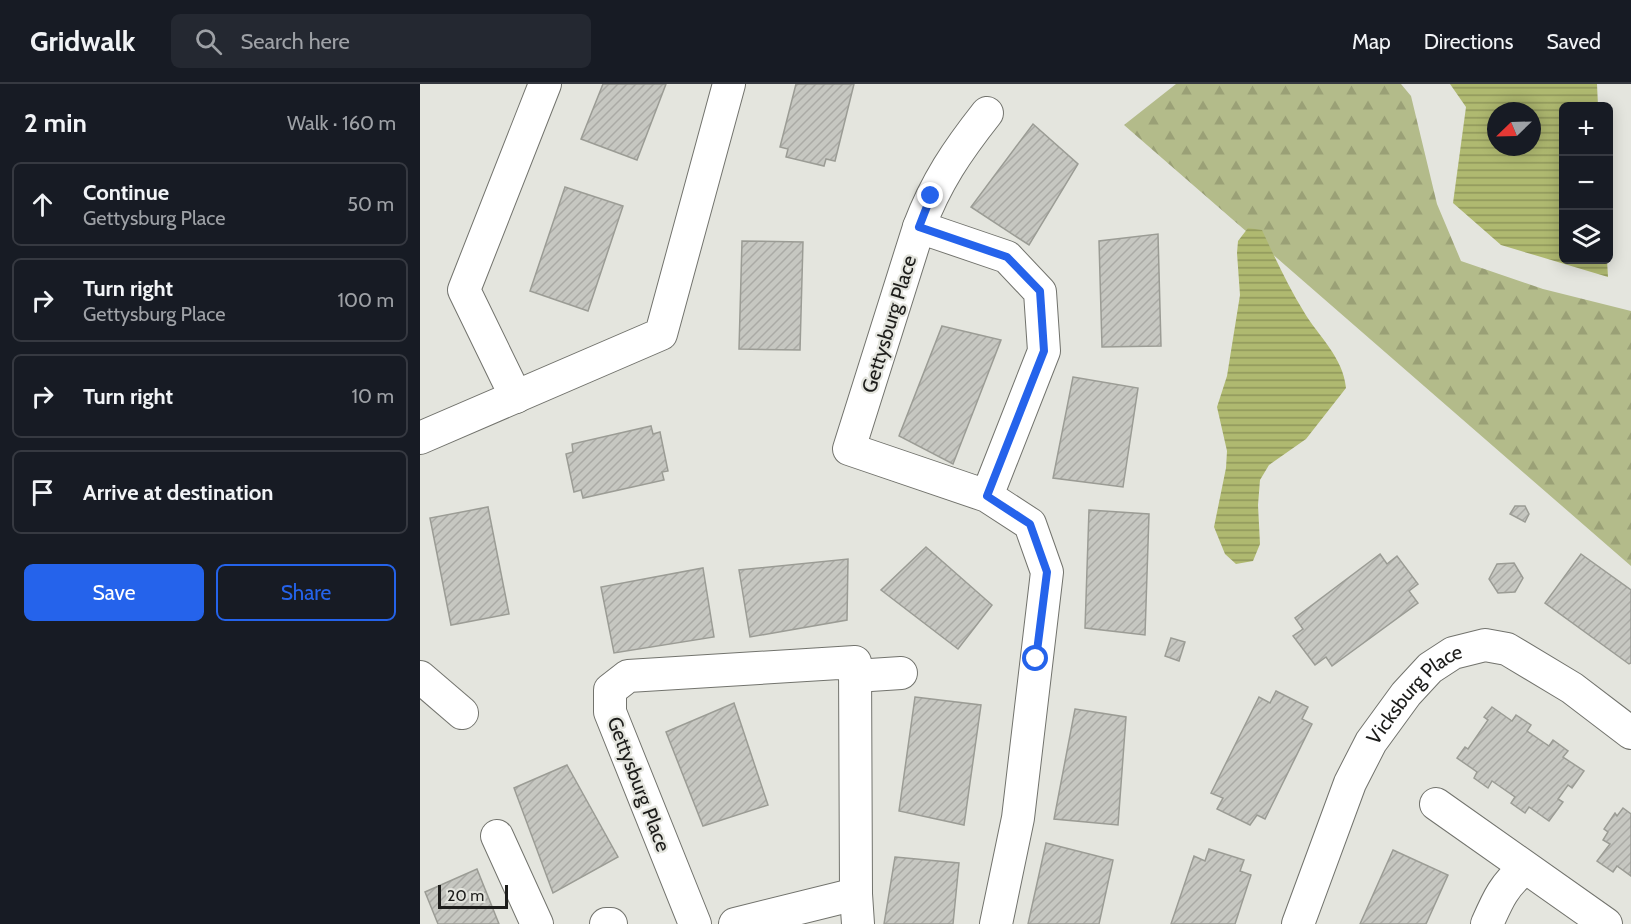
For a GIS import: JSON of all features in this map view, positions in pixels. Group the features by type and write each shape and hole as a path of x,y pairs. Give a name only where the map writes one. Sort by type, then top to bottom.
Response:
{"street":[{"path":"516,397 464,290 545,84"},
{"path":"420,438 661,334 729,84"},
{"path":"987,113 957,152 931,196 919,227 1007,257 1040,291 1044,351 987,496"},
{"name":"Gettysburg Place","path":"919,227 849,449 987,496 1030,524 1047,572 1018,818 996,924"},
{"name":"Vicksburg Place","path":"1298,924 1350,783 1371,742 1406,694 1430,668 1453,653 1485,645 1507,649 1572,688 1631,733"},
{"name":"Gettysburg Place","path":"695,924 610,712 610,690 628,676 855,662 855,676"},
{"path":"735,924 857,909 855,676 901,672"},
{"path":"420,677 462,713"},
{"path":"1436,804 1606,924"},
{"path":"497,836 537,924"},
{"path":"1487,924 1500,894 1511,879 1525,868"},
{"path":"606,924 611,924"}],"green space":[{"path":"1176,84 1401,84 1411,96 1437,204 1461,261 1543,289 1631,311 1631,566 1124,125"}],"shaded area":[{"path":"1450,84 1597,84 1598,102 1559,102 1559,262 1501,245 1453,203 1466,107"},
{"path":"1248,228 1262,230 1298,302 1335,357 1346,388 1306,439 1269,465 1260,480 1258,505 1260,544 1253,561 1236,564 1225,554 1214,527 1226,468 1227,451 1217,407 1227,376 1240,295 1238,241"},
{"path":"1565,264 1607,264 1608,277"}],"building":[{"path":"603,84 666,84 637,160 581,139"},
{"path":"796,84 854,84 835,161 826,159 824,166 786,157 788,149 780,147"},
{"path":"1033,124 1078,164 1029,245 971,207"},
{"path":"565,187 623,206 588,311 530,291"},
{"path":"1158,234 1161,346 1102,347 1099,241"},
{"path":"742,241 803,242 800,350 739,349"},
{"path":"942,326 1001,340 953,464 899,436"},
{"path":"1073,377 1138,388 1123,487 1053,478"},
{"path":"651,426 653,434 660,432 668,471 662,472 664,480 583,498 581,490 574,492 566,454 573,452 572,444"},
{"path":"1515,506 1525,506 1529,514 1525,522 1510,514"},
{"path":"488,507 509,614 451,625 430,518"},
{"path":"1089,510 1149,514 1145,635 1085,628"},
{"path":"926,547 992,605 958,649 881,590"},
{"path":"1380,554 1387,564 1397,556 1418,584 1409,591 1418,603 1332,666 1326,657 1315,665 1293,636 1303,629 1295,618"},
{"path":"1581,554 1631,590 1631,663 1629,664 1545,603"},
{"path":"848,559 847,620 750,637 739,570"},
{"path":"1514,563 1523,578 1515,592 1498,593 1489,579 1497,564"},
{"path":"703,568 714,637 614,653 601,587"},
{"path":"1171,638 1185,642 1179,661 1165,656"},
{"path":"1276,691 1308,707 1302,719 1312,724 1265,819 1257,815 1250,825 1217,809 1223,798 1211,793 1259,697 1270,703"},
{"path":"915,697 981,705 964,825 899,811"},
{"path":"734,703 768,805 703,826 666,732"},
{"path":"1492,707 1512,721 1516,715 1531,725 1527,731 1549,746 1553,740 1568,751 1563,757 1584,771 1572,788 1568,785 1558,799 1563,802 1549,821 1529,807 1525,813 1511,803 1515,797 1492,781 1488,788 1474,778 1477,772 1457,758 1465,747 1468,749 1488,720 1484,717"},
{"path":"1075,709 1126,717 1118,825 1054,819"},
{"path":"567,765 618,857 553,893 514,788"},
{"path":"1623,808 1631,814 1631,876 1617,866 1613,872 1597,861 1610,844 1603,840 1608,832 1604,829 1615,813 1617,816"},
{"path":"1046,843 1113,860 1099,924 1028,924"},
{"path":"1209,849 1244,860 1240,871 1251,875 1235,924 1171,924 1194,856 1205,861"},
{"path":"1393,850 1448,875 1426,924 1360,924"},
{"path":"895,857 959,863 953,924 884,924"},
{"path":"477,869 499,924 438,924 425,892"}],"route":[{"path":"931,196 919,227 1007,257 1040,291 1044,351 987,496 1030,524 1047,572 1036,659"}]}
